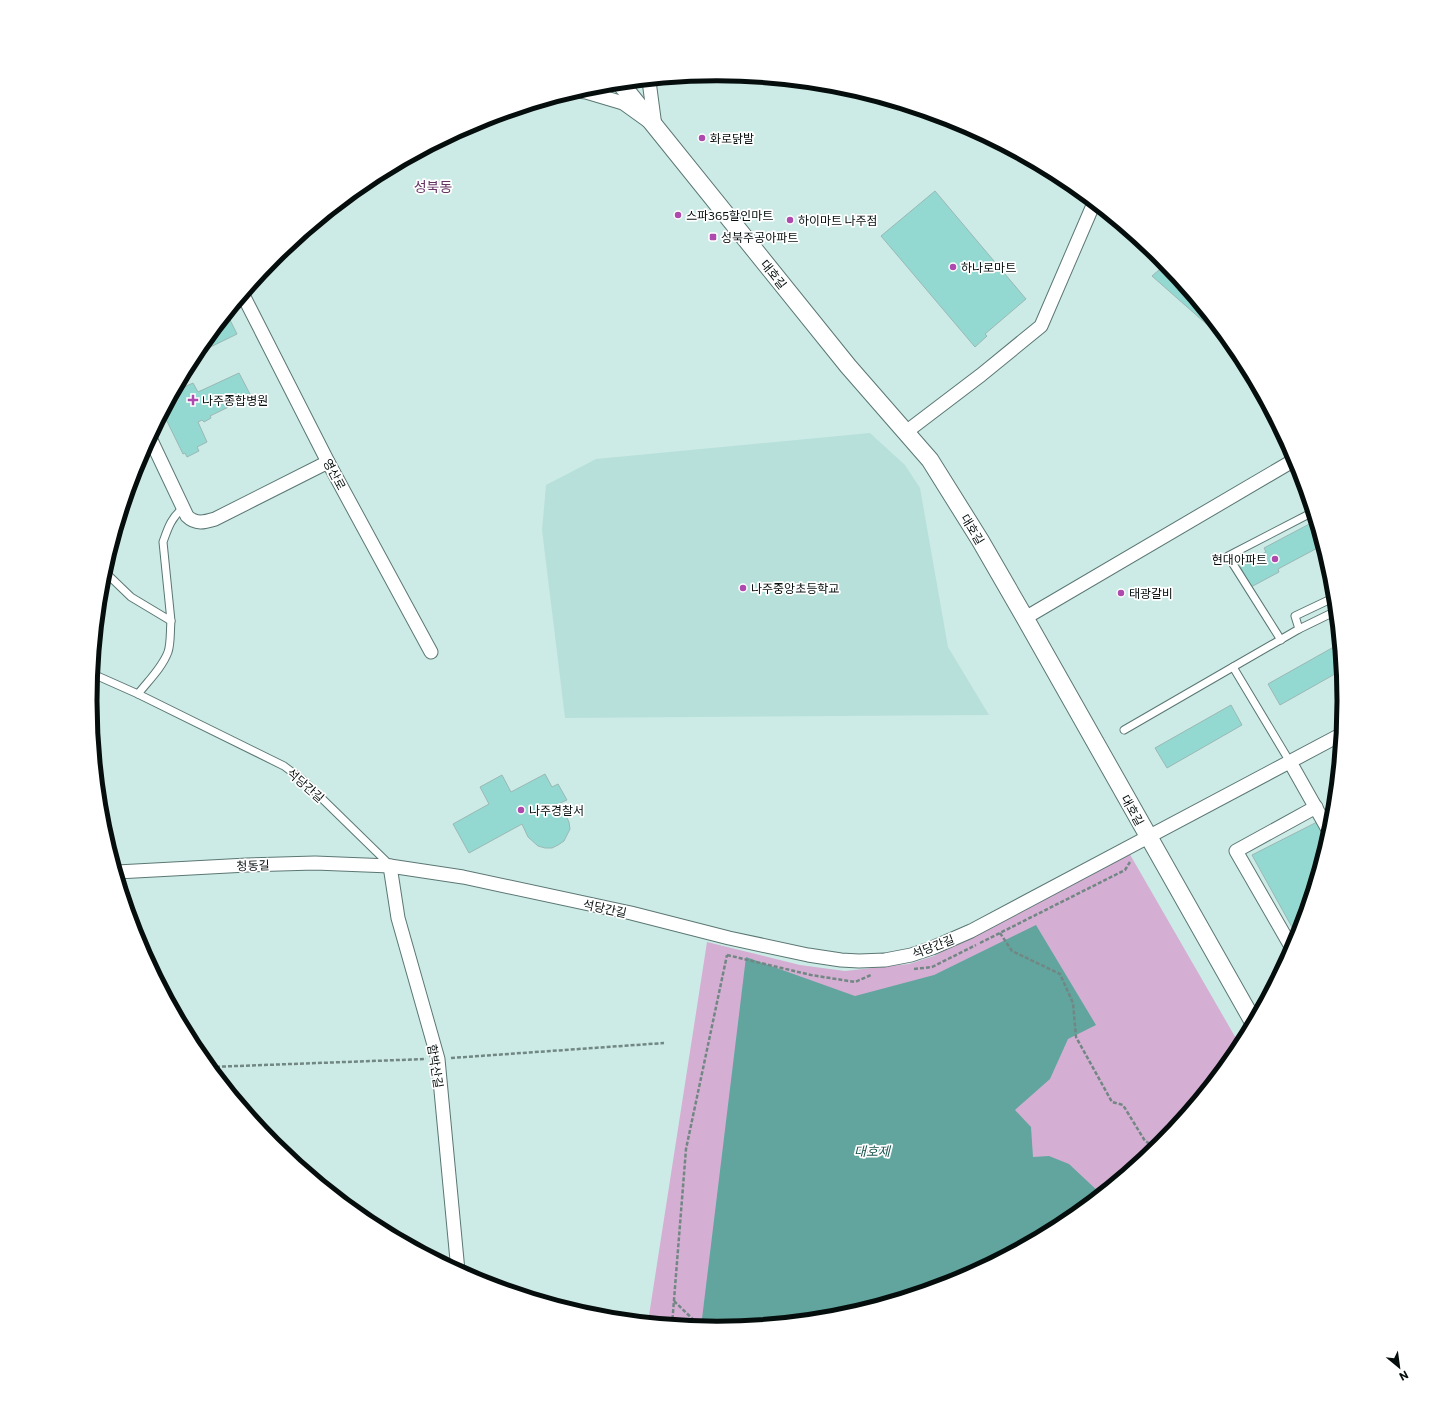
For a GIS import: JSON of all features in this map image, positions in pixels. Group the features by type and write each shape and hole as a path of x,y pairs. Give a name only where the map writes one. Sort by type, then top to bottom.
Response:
{"street":[{"path":"650,85 655,126"},
{"name":"대호길","path":"624,88 848,366 930,460 980,540 1025,618 1251,1018"},
{"path":"592,94 623,103 655,126"},
{"path":"906,432 981,375 1041,326 1092,207"},
{"name":"영산로","path":"245,299 328,462 431,652"},
{"path":"153,444 183,508 191,519 202,523 215,519 328,462"},
{"path":"1025,618 1290,462"},
{"name":"석당간길","path":"390,866 463,877 623,911 729,938 808,955 841,960 885,960 911,955 932,948 971,931 1337,737"},
{"path":"1290,762 1326,825"},
{"path":"1289,943 1236,851 1316,807"},
{"name":"청동길","path":"121,872 315,863 390,866"},
{"name":"함박산길","path":"390,866 398,918 438,1059 457,1265"}],"lane":[{"path":"138,694 162,663 168,652 170,644 170,621 163,542 175,514 183,508"},
{"path":"1281,640 1228,556 1309,514"},
{"path":"110,577 131,597 170,621"},
{"path":"1299,629 1295,616 1329,600"},
{"path":"1124,730 1299,629 1332,613"},
{"path":"1233,667 1290,762"},
{"name":"석당간길","path":"98,676 138,694 284,766 304,781 390,866"}],"path":[{"path":"1132,859 1124,870 1000,933 1012,951 1060,974 1073,1003 1076,1037 1112,1102 1123,1105 1145,1141 1151,1144"},
{"path":"672,1321 686,1149 729,938"},
{"path":"673,1300 695,1321"}],"shaded area":[{"name":"나주중앙초등학교","path":"870,433 905,465 920,488 948,647 989,715 565,718 542,530 546,485 596,459"},
{"name":"대호제","path":"1128,851 1237,1040 1210,1079 1184,1111 1127,1168 1095,1194 1062,1217 1028,1239 992,1258 955,1275 917,1289 878,1301 839,1310 798,1317 758,1321 677,1321 649,1318 707,942 800,965 845,971 909,964 934,956"}],"water":[{"name":"대호제","path":"1036,925 1096,1025 1068,1039 1050,1079 1015,1110 1031,1127 1033,1157 1049,1156 1069,1164 1098,1191 1028,1239 955,1275 917,1289 878,1301 798,1317 758,1321 702,1322 746,957 855,996 934,975"}],"building":[{"name":"하나로마트","path":"935,191 1026,299 985,334 987,336 975,347 881,236"},
{"path":"1161,268 1184,292 1216,332 1152,276"},
{"path":"229,319 237,334 208,348"},
{"path":"239,373 251,396 210,416 211,418 204,422 202,420 198,422 207,442 197,447 199,451 187,457 185,453 183,454 166,418 182,388 193,383 198,392"},
{"name":"현대아파트","path":"1311,523 1318,547 1278,569 1279,572 1251,587 1240,566 1266,552 1264,548"},
{"path":"1335,646 1337,673 1280,705 1268,684"},
{"path":"1231,705 1242,725 1167,768 1155,748"},
{"name":"나주경찰서","path":"545,774 552,787 558,784 567,800 560,803 569,822 570,829 564,841 552,848 538,846 528,837 522,824 469,853 453,824 489,804 480,787 502,775 511,792"},
{"path":"1317,822 1324,833 1317,862 1294,931 1252,855"}],"place":[{"name":"화로닭발","path":"702,138"},
{"name":"스파365할인마트","path":"678,215"},
{"name":"하이마트 나주점","path":"790,220"},
{"name":"성북주공아파트","path":"713,237"},
{"name":"하나로마트","path":"953,267"},
{"name":"나주종합병원","path":"193,400"},
{"name":"현대아파트","path":"1275,559"},
{"name":"나주중앙초등학교","path":"743,588"},
{"name":"태광갈비","path":"1121,593"},
{"name":"나주경찰서","path":"521,810"}],"district":[{"name":"성북동","path":"433,186"}]}
